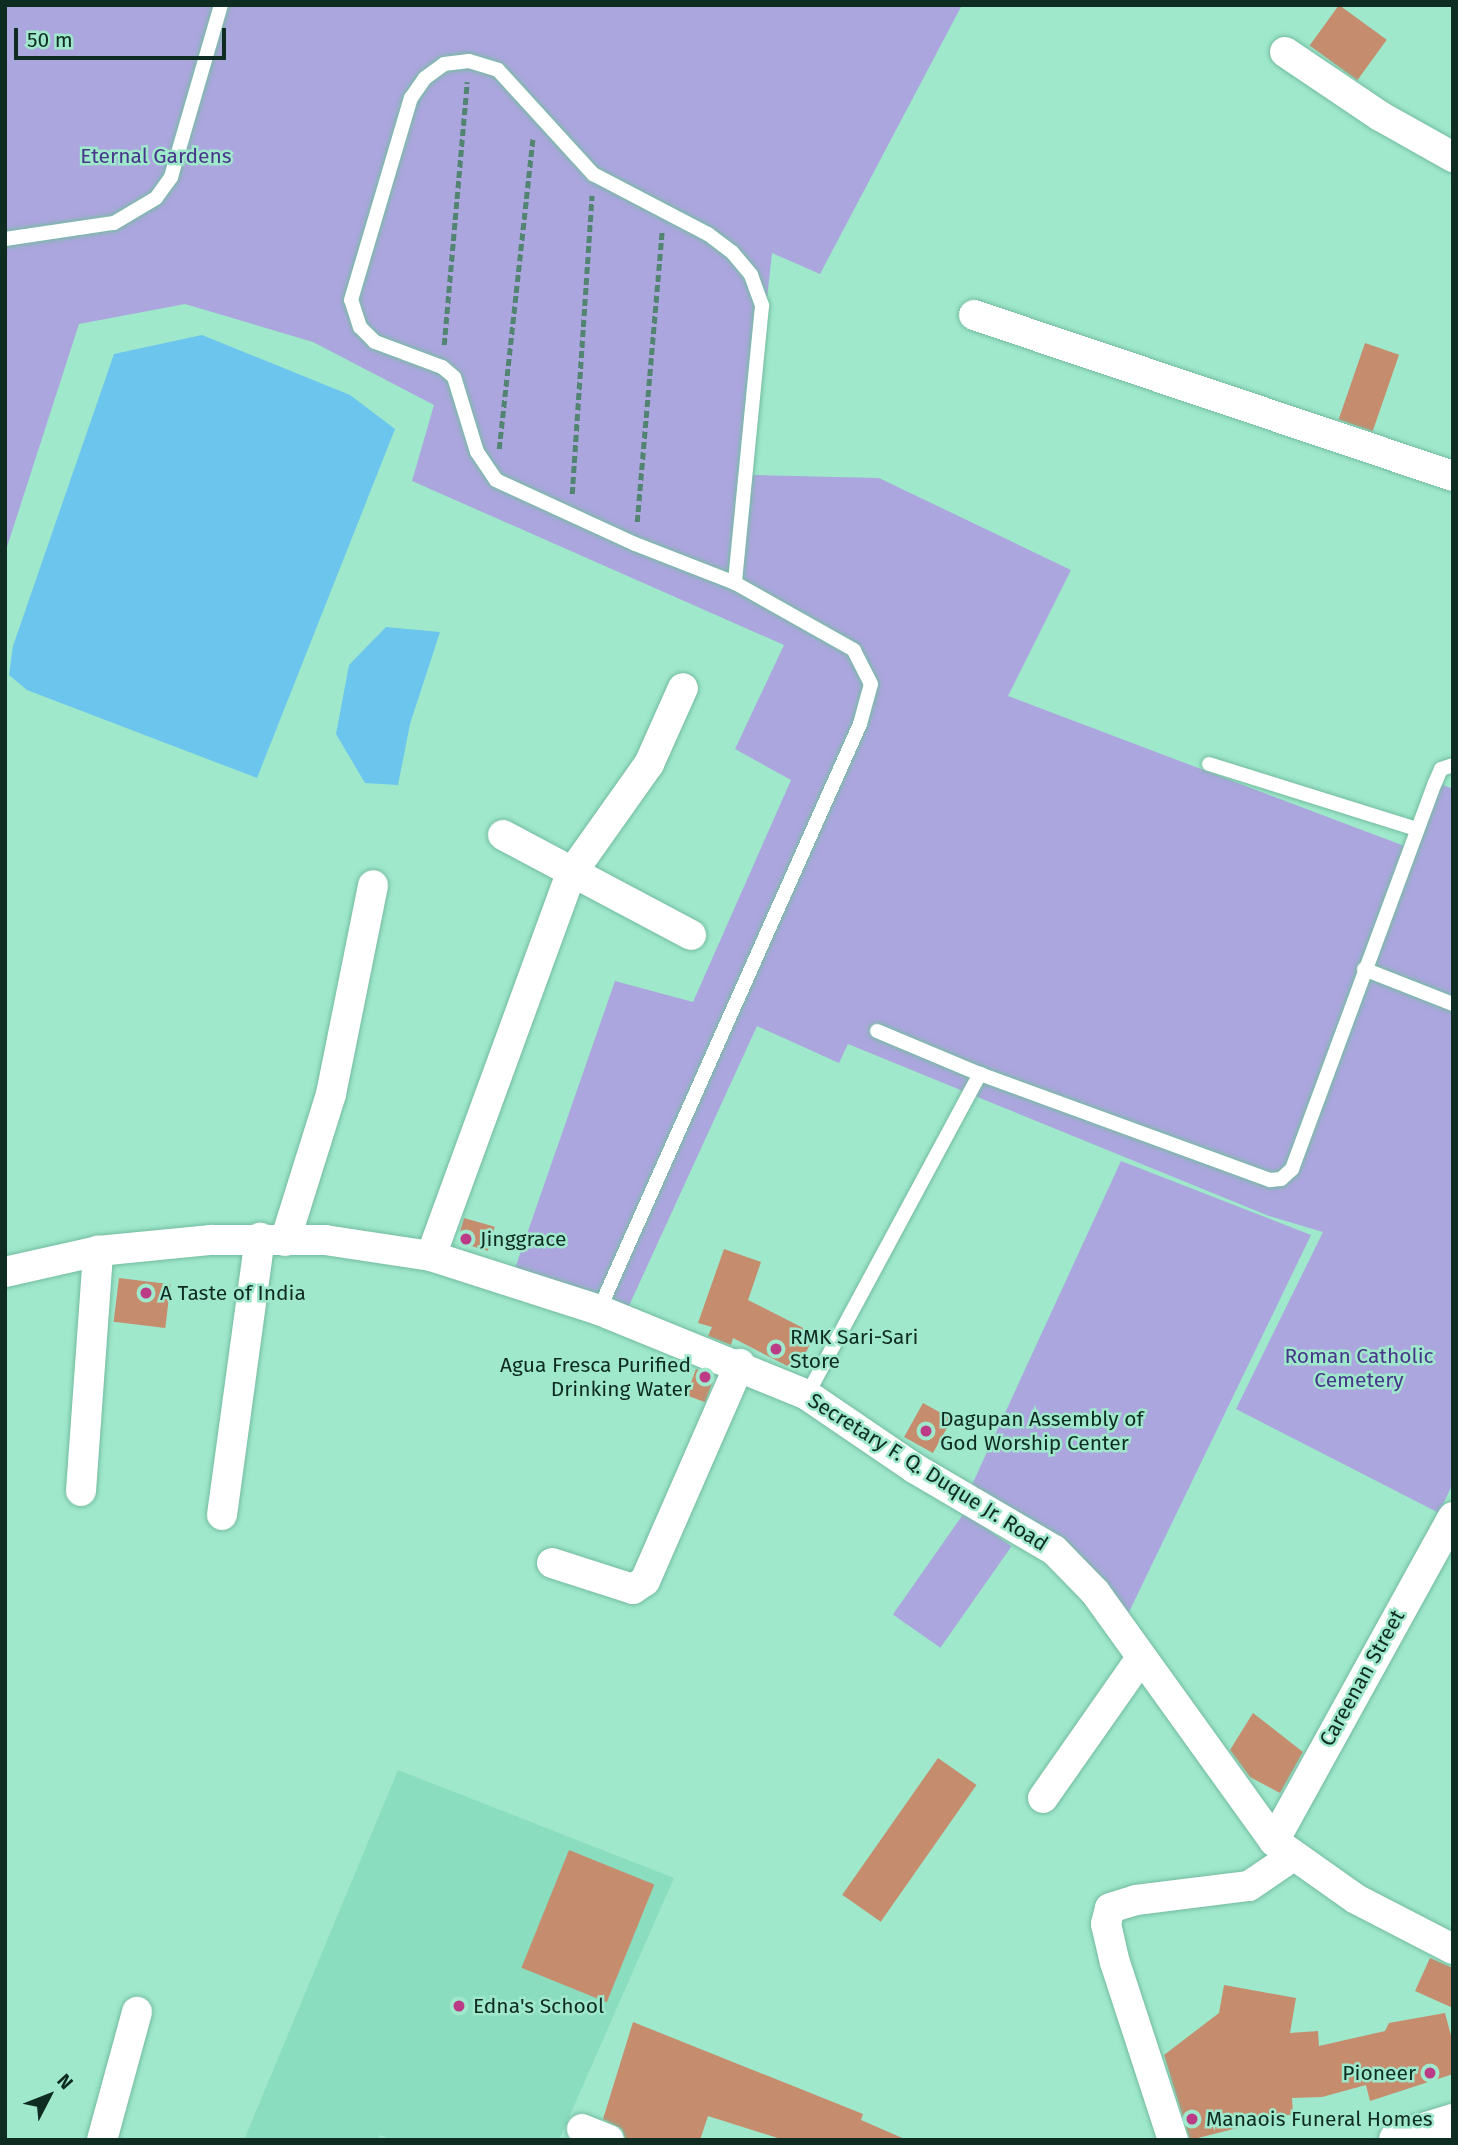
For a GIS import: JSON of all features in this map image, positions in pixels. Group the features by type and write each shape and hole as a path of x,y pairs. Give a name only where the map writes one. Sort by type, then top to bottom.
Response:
{"main road":[{"path":"1398,2140 1453,2123"}],"street":[{"path":"1285,52 1380,116 1453,158"},
{"path":"974,315 1453,476"},
{"path":"431,1256 571,874 649,764 683,688"},
{"path":"503,835 571,874 691,935"},
{"path":"222,1516 273,1240 331,1094 373,885"},
{"name":"Secretary F. Q. Duque Jr. Road","path":"5,1272 98,1251 273,1240 325,1240 431,1256 599,1310 740,1364 807,1395 914,1468 1054,1550 1080,1573 1284,1848 1356,1899 1453,1949"},
{"path":"81,1491 98,1251"},
{"path":"552,1563 633,1589 645,1581 740,1364"},
{"name":"Careenan Street","path":"1284,1848 1448,1536"},
{"path":"1043,1798 1141,1658"},
{"path":"1173,2140 1115,1963 1106,1924 1110,1908 1136,1900 1249,1886 1284,1848"},
{"path":"102,2140 137,2012"},
{"path":"582,2129 610,2140"}],"lane":[{"path":"5,239 114,223 156,198 171,177 221,5"},
{"path":"599,1310 870,698 866,665 855,650 735,583 635,544 496,480 477,452 461,393 442,367 375,342 360,327 351,300 411,98 425,78 444,64 469,61 498,71 536,109 593,174 708,234 732,252 751,275 762,306 735,583"},
{"path":"1209,764 1417,830"},
{"path":"877,1031 980,1074 1270,1180 1281,1179 1292,1169 1364,969 1441,769 1453,765"},
{"path":"1364,969 1453,1004"},
{"path":"807,1395 980,1074"}],"path":[{"path":"442,367 469,61"},
{"path":"496,480 536,109"},
{"path":"570,515 593,174"},
{"path":"635,544 664,213"}],"shaded area":[{"name":"Edna's School","path":"398,1770 674,1878 559,2140 394,2140 380,2135 378,2140 244,2140"}],"green space":[{"path":"5,5 962,5 820,274 772,253 748,475 879,478 1071,570 1008,696 1407,847 1436,782 1453,789 1453,1483 1439,1513 1236,1409 1323,1232 1269,1216 848,1044 839,1063 757,1026 628,1308 512,1277 615,981 693,1002 791,780 735,749 784,645 412,481 434,405 313,342 185,304 79,324 5,553"},
{"path":"1121,1161 1311,1235 1128,1614 970,1489"},
{"path":"964,1513 1012,1546 940,1648 893,1615"}],"water":[{"path":"202,335 350,395 395,429 257,778 27,690 9,675 13,646 114,354"},
{"path":"386,627 440,632 410,724 398,785 365,783 336,734 349,665"}],"building":[{"path":"1339,5 1387,40 1357,80 1310,45"},
{"path":"1365,343 1399,355 1373,431 1339,420"},
{"path":"464,1218 495,1227 488,1251 457,1242"},
{"path":"724,1249 761,1262 748,1300 815,1334 797,1371 733,1338 731,1345 708,1336 712,1327 698,1323"},
{"path":"119,1278 171,1284 165,1328 114,1322"},
{"path":"696,1369 715,1376 705,1402 686,1395"},
{"path":"923,1403 952,1419 933,1453 904,1437"},
{"path":"1253,1713 1303,1752 1280,1793 1250,1777 1230,1750"},
{"path":"938,1758 977,1785 881,1922 842,1895"},
{"path":"569,1850 654,1884 607,2002 521,1968"},
{"path":"1430,1958 1453,1968 1453,2008 1415,1991"},
{"path":"1224,1985 1296,1998 1290,2033 1318,2031 1319,2046 1385,2031 1389,2023 1445,2013 1453,2043 1453,2074 1370,2101 1366,2085 1322,2097 1292,2098 1293,2114 1190,2140 1164,2055 1219,2013"},
{"path":"633,2022 863,2114 861,2120 907,2140 784,2140 708,2116 700,2140 626,2140 622,2129 603,2119"}],"place":[{"name":"Jinggrace","path":"466,1239"},
{"name":"A Taste of India","path":"146,1293"},
{"name":"RMK Sari-Sari Store","path":"776,1349"},
{"name":"Agua Fresca Purified Drinking Water","path":"705,1377"},
{"name":"Dagupan Assembly of God Worship Center","path":"926,1431"},
{"name":"Edna's School","path":"459,2006"},
{"name":"Pioneer","path":"1430,2073"},
{"name":"Manaois Funeral Homes","path":"1192,2119"}],"park label":[{"name":"Eternal Gardens","path":"156,156"},
{"name":"Roman Catholic Cemetery","path":"1359,1368"}]}
